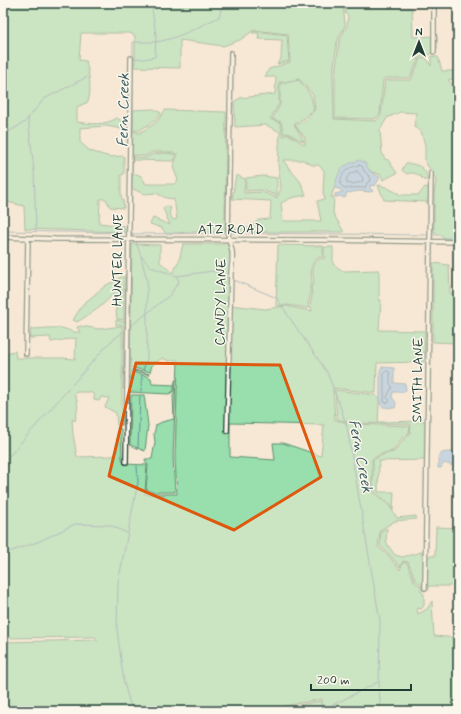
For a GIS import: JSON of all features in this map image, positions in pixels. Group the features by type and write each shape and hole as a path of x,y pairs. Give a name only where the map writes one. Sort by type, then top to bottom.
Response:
{"street":[{"path":"434,3 434,52"},
{"name":"CANDY LANE","path":"227,432 232,261 232,251 229,240 231,53"},
{"name":"HUNTER LANE","path":"126,462 131,58"},
{"name":"SMITH LANE","path":"425,588 431,173"},
{"name":"ATZ ROAD","path":"3,237 458,242"},
{"path":"26,354 28,238"}],"highlighted area":[{"path":"136,363 280,365 321,477 234,530 109,476"}],"green space":[{"path":"3,3 343,3 345,25 337,42 333,74 334,119 376,121 381,115 385,80 411,80 420,59 426,57 431,66 431,56 438,57 442,71 457,71 458,64 458,78 448,80 455,89 457,97 458,239 447,239 434,232 434,195 436,180 425,161 425,145 421,131 414,127 416,113 400,112 387,118 380,130 382,153 397,173 383,180 381,175 372,172 367,168 336,183 331,197 334,197 333,213 344,232 234,232 233,228 245,229 252,226 258,220 270,219 271,201 232,199 236,175 245,179 244,193 262,192 277,198 281,188 278,164 280,132 266,125 235,127 234,102 240,98 275,94 276,77 265,77 269,69 290,62 288,34 254,30 240,40 223,46 180,40 180,68 133,67 135,62 135,36 130,33 81,33 79,60 86,61 90,92 88,102 77,107 77,122 92,124 102,123 112,121 117,118 126,124 123,129 106,126 80,128 80,142 90,151 110,157 124,156 124,174 121,175 121,197 124,208 110,207 106,199 100,199 99,223 124,226 125,232 25,229 24,206 3,201","holes":["299,79 313,95 315,109 306,120 295,125 305,138 305,145 288,134 283,136 280,123 270,119 279,104 279,82","283,160 303,160 312,165 318,165 324,170 323,193 325,199 317,201 321,221 283,221 281,203 291,198 306,195 300,181"]},
{"path":"345,8 412,8 413,37 437,36 437,49 427,56 425,55 419,58 410,78 385,78 383,80 380,114 375,119 335,118 335,74 339,42 347,25 348,16 345,13"},
{"path":"254,31 287,35 289,61 277,64 281,59 282,40 258,39 259,33 252,33"},
{"path":"299,80 311,96 314,109 305,118 294,124 304,142 288,133 284,134 281,122 272,119 280,105 280,83"},
{"path":"154,109 161,113 155,121 138,131 133,130 133,110"},
{"path":"165,110 226,112 225,232 187,232 166,234 162,228 150,224 153,218 170,225 163,208 167,206 171,208 169,213 173,220 177,219 174,199 166,198 156,193 144,194 131,188 132,175 137,174 141,176 146,184 174,184 178,180 173,167 178,154 153,152 145,156 132,155 132,131 139,133 156,123"},
{"path":"167,153 176,155 174,161 132,160 132,157 145,158 153,154"},
{"path":"406,163 421,167 427,175 428,180 424,180 414,173 407,174 402,170"},
{"path":"263,176 277,178 277,195 262,190 246,191 246,178"},
{"path":"378,185 386,187 401,195 419,195 425,187 429,188 428,202 384,200"},
{"path":"132,244 160,245 160,262 173,273 179,261 183,244 230,244 232,251 230,305 265,309 286,306 312,311 310,304 312,297 311,286 314,284 313,268 316,262 323,258 324,259 324,247 333,247 333,264 343,271 379,270 379,300 381,300 379,330 425,331 424,362 377,363 376,393 333,388 335,420 353,424 410,426 409,433 402,438 393,451 384,453 372,459 372,492 389,505 397,518 416,516 416,519 395,521 380,530 378,547 388,555 400,570 403,562 407,563 415,583 421,587 421,592 424,594 424,606 421,609 417,608 418,614 427,609 432,601 434,636 458,638 458,711 322,711 322,699 257,711 3,711 3,642 98,640 95,637 3,638 3,355 5,353 15,351 16,358 75,359 76,338 51,342 50,337 30,338 31,329 61,328 80,332 77,327 81,326 99,329 122,326 122,425 117,425 116,413 105,407 109,398 101,397 99,401 94,400 94,395 90,392 76,392 74,395 77,401 77,411 75,421 72,419 77,457 113,456 116,452 117,428 121,429 122,459 124,464 147,465 145,494 177,494 175,458 178,360 169,361 162,358 152,365 150,372 130,367","holes":["230,423 324,425 321,456 283,443 273,443 275,460 230,457"]},
{"path":"278,245 323,246 323,256 315,260 312,266 312,283 310,286 308,308 287,305 276,306"},
{"path":"433,263 449,265 450,293 457,293 458,285 458,343 433,342"},
{"path":"130,271 129,368 149,374 149,375 141,372 130,371 128,389 123,389 124,326 116,325 116,320 126,321 125,275"},
{"path":"121,277 124,277 124,320 117,319 114,293 92,313 77,322 73,320 83,304 105,286"},
{"path":"131,372 151,378 152,384 174,385 174,391 169,394 129,392"},
{"path":"176,379 173,457 175,492 152,492 146,489 148,465 145,459 152,459 156,425 174,419 173,394 175,392 174,384"},
{"path":"335,390 376,395 379,398 378,422 427,421 427,460 379,461 378,492 394,492 393,510 390,504 373,491 373,460 384,454 394,452 403,440 410,434 411,425 353,423 337,419"},
{"path":"131,395 144,395 148,425 145,451 130,445"},
{"path":"436,527 458,528 458,586 428,586 429,590 423,591 421,585 416,581 408,562 403,561 400,567 380,546 381,531 387,528 386,541 395,555 402,557 422,552 422,556 435,556"},
{"path":"321,701 321,711 266,711"}],"water":[{"path":"360,160 365,163 371,172 380,177 375,186 370,185 370,188 373,191 346,193 346,197 343,198 342,196 335,197 335,194 343,192 334,188 338,176 344,166"},
{"path":"382,367 394,368 394,383 405,384 406,390 404,392 393,392 392,397 396,403 395,408 383,407 380,404 380,370"},
{"path":"458,452 458,463 454,466 444,463 441,468 438,468 440,462 438,458 442,453"}],"waterway":[{"name":"Fern Creek","path":"134,58 144,59 155,57 156,35 151,3"},
{"path":"133,42 162,41 187,32 219,17 223,3"},
{"name":"Fern Creek","path":"133,42 131,230 134,237"},
{"path":"3,135 25,122 44,99 87,77"},
{"path":"28,118 34,170 36,231"},
{"path":"3,231 124,233"},
{"path":"133,234 226,233"},
{"path":"231,233 426,235"},
{"path":"433,235 441,235 443,238 458,238"},
{"name":"Fern Creek","path":"136,242 147,280 147,358 143,370"},
{"name":"Fern Creek","path":"141,256 151,267 177,276 213,271 228,278"},
{"path":"131,326 170,295 179,281 177,277"},
{"name":"Fern Creek","path":"234,280 277,298 327,372 340,406 347,427 380,621 379,690 381,711"},
{"path":"3,463 109,343 123,332"},
{"name":"Fern Creek","path":"141,391 142,375"},
{"name":"Fern Creek","path":"138,448 140,396"},
{"name":"Fern Creek","path":"132,711 124,683 117,629 118,583 138,482 137,466"},
{"path":"3,553 40,541 75,524 110,525 127,533"},
{"name":"Fern Creek","path":"321,711 378,682"}]}
